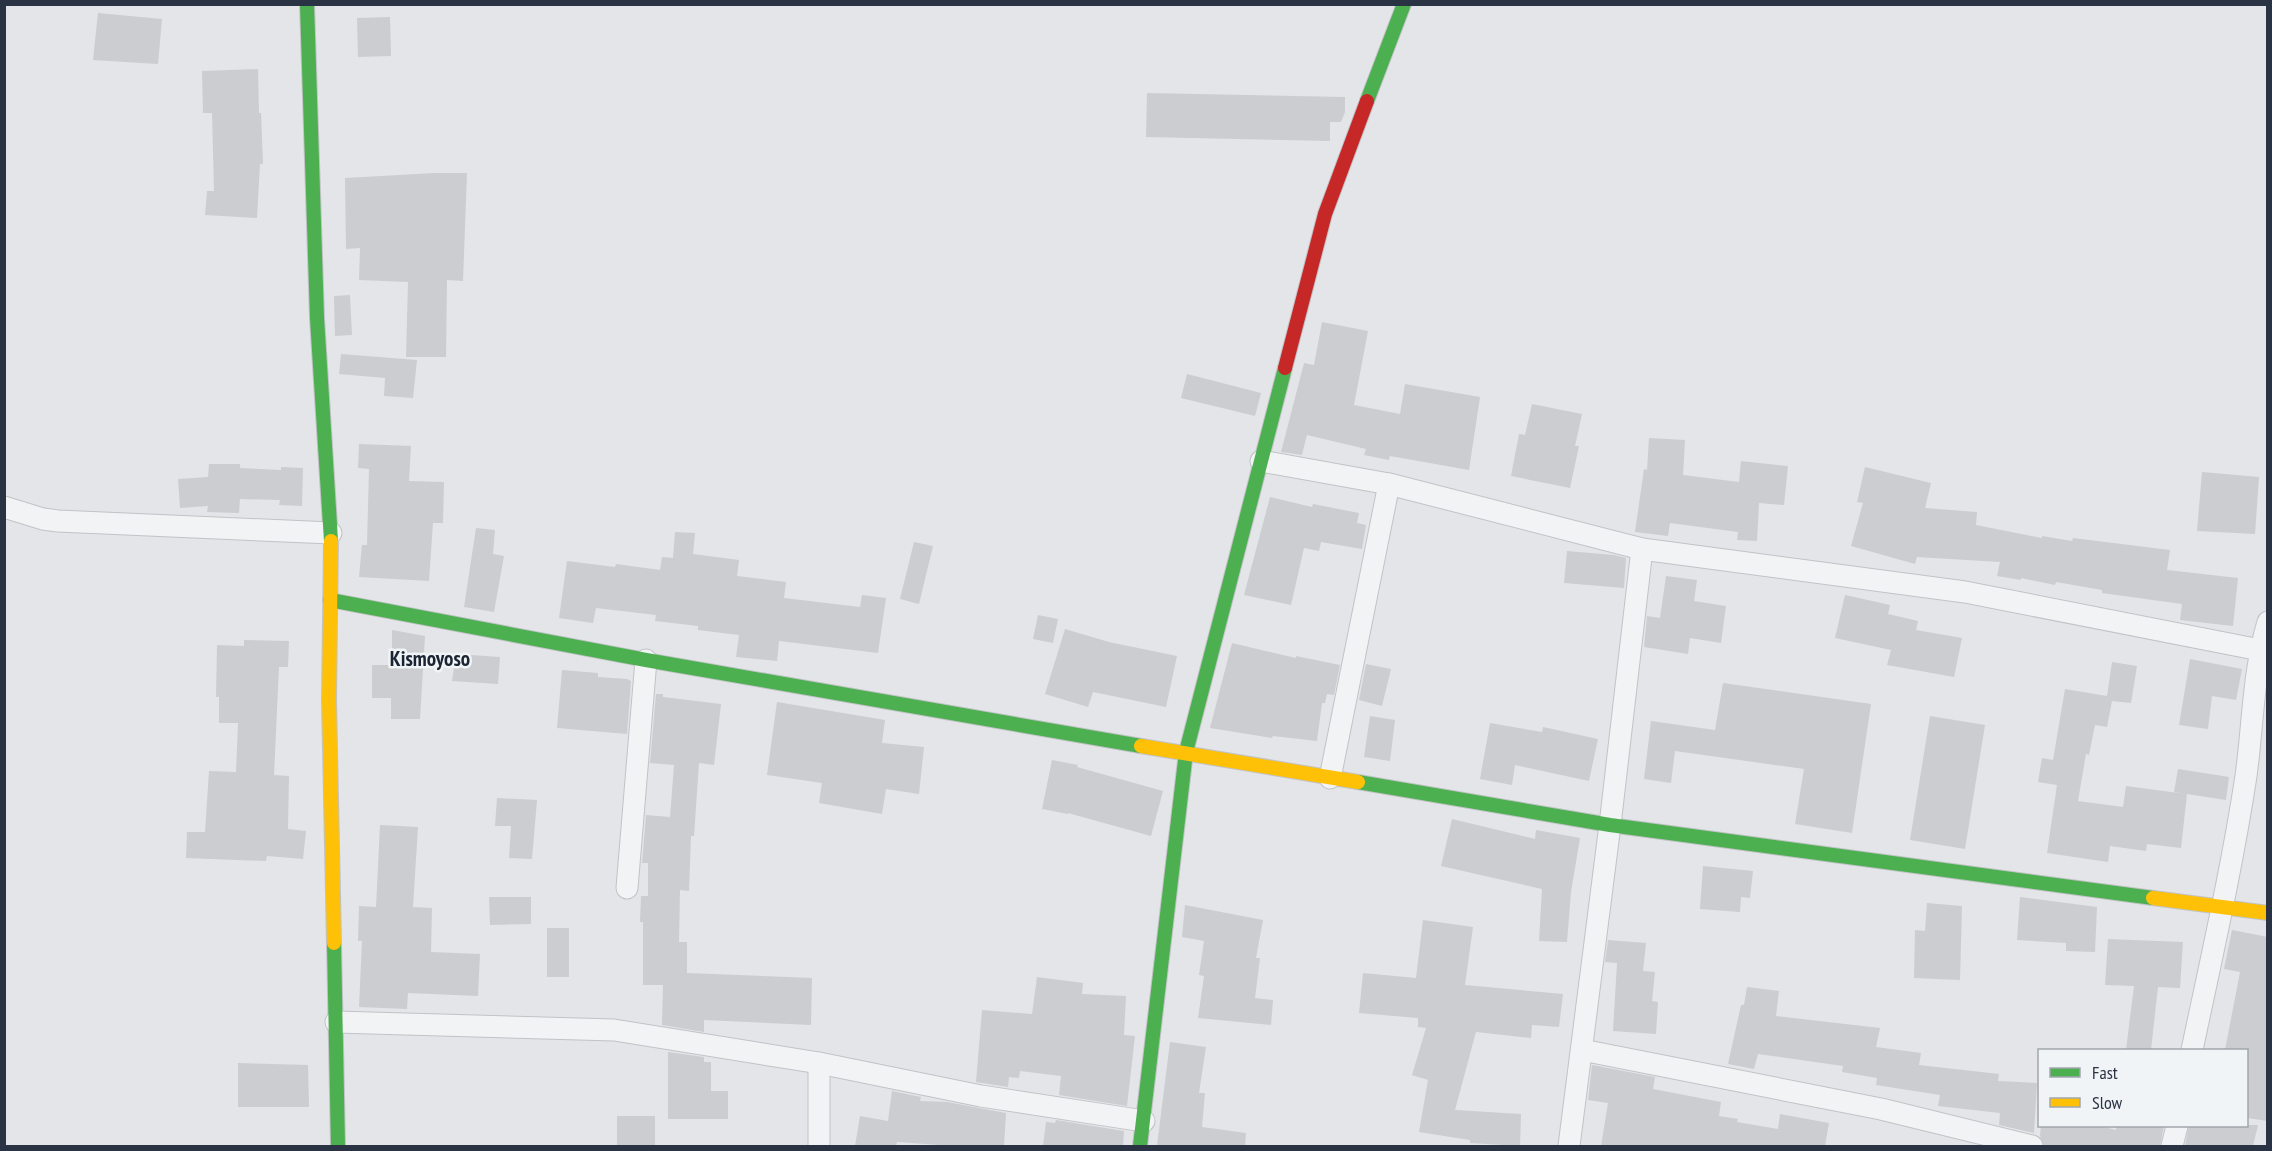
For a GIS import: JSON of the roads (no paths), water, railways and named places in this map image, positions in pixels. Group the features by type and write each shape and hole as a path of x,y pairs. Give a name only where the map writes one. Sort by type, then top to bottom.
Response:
{"street":[{"path":"307,4 317,318 331,532 329,700 338,1146"},
{"path":"1140,1146 1186,752 1325,214 1404,4"},
{"path":"1261,461 1389,484 1642,549 1965,592 2260,650"},
{"path":"1330,778 1389,484"},
{"path":"4,507 43,519 58,521 331,532"},
{"path":"1569,1146 1642,549"},
{"path":"330,600 911,707 1610,825 2268,913"},
{"path":"2192,1049 2246,777 2260,650 2268,622"},
{"path":"627,888 646,660"},
{"path":"336,1022 614,1030 819,1063 981,1096 1144,1121"},
{"path":"1582,1050 1881,1109 2032,1146"},
{"path":"819,1063 819,1146"},
{"path":"2172,1146 2177,1127"}],"district":[{"name":"Kismoyoso","path":"430,658"}]}
